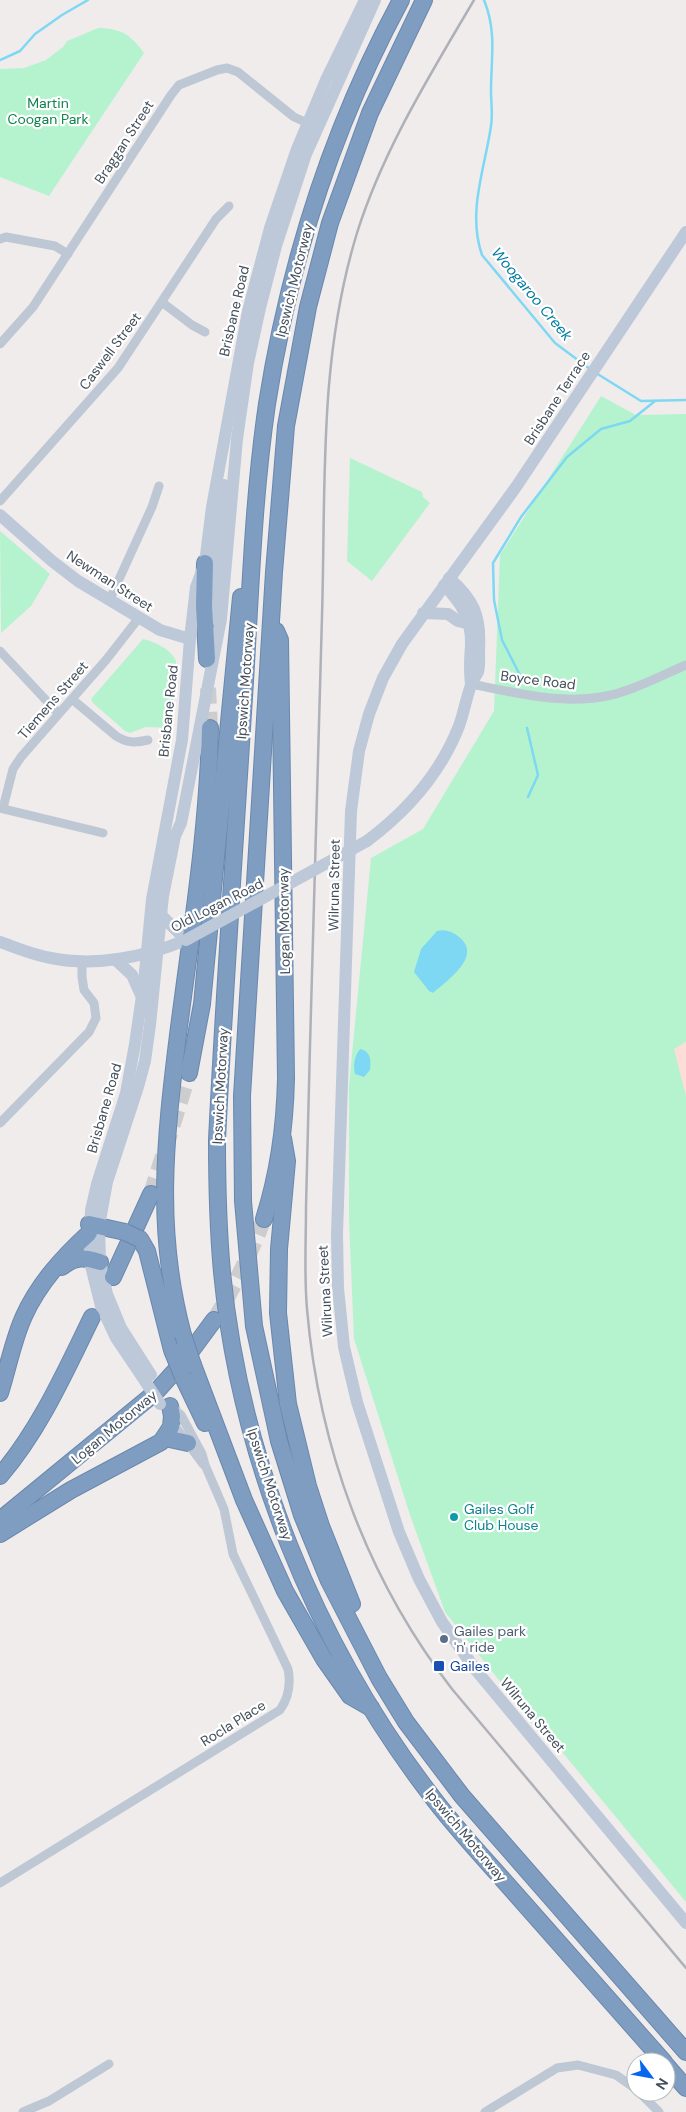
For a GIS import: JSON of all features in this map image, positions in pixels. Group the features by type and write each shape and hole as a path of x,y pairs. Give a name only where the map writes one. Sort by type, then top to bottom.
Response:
{"highway":[{"name":"Ipswich Motorway","path":"400,0 346,114 320,184 296,266 280,332 267,406 252,578 216,1140 222,1274 243,1395 254,1440 280,1520 309,1593 345,1663 371,1708 443,1811 655,2052"},
{"name":"Ipswich Motorway","path":"424,0 388,74 354,154 330,223 308,307 282,455 242,1096 243,1201 254,1326 279,1441 305,1522 329,1581 356,1637 406,1722 462,1796 686,2052"},
{"path":"205,563 204,628 207,659"},
{"path":"189,1073 202,1004 239,600 252,578"},
{"name":"Logan Motorway","path":"264,1219 276,1178 283,1138 286,1078 280,640 271,622"},
{"path":"210,728 207,794 164,1163 165,1227 168,1260 188,1371 214,1444 228,1458 272,1564 304,1626 350,1696 371,1708"},
{"path":"283,1138 287,1161 279,1249 278,1313 289,1411 301,1462 324,1534 356,1613 407,1705 406,1722"},
{"path":"113,1277 151,1194"},
{"path":"0,1394 24,1316 37,1292 60,1261 92,1228 125,1232 140,1239 146,1246 172,1350 188,1371"},
{"path":"51,1273 73,1259 95,1260"},
{"path":"0,1476 35,1428 92,1317"},
{"name":"Logan Motorway","path":"0,1520 156,1392 183,1362 214,1320"},
{"path":"0,1534 71,1490 156,1445 165,1438 167,1407"},
{"path":"165,1438 188,1443"},
{"name":"Ipswich Motorway","path":"676,2076 686,2088"}],"main road":[{"name":"Brisbane Road","path":"92,1228 134,1102 145,1061 152,952 152,899 182,740 196,587 205,563 212,507 248,311 270,228 365,0"},
{"name":"Brisbane Road","path":"167,1407 148,1378 116,1318 95,1260 92,1228 97,1184 126,1092 136,1044 142,995 175,836 183,813 218,635 237,439 248,363 267,275 312,125 374,0"},
{"name":"Brisbane Terrace","path":"447,582 516,487 686,232"},
{"path":"175,836 192,703 194,648 190,639 204,628 213,614 219,520 231,449 237,439"},
{"name":"Newman Street","path":"0,515 72,576 138,619 168,634 190,639"},
{"name":"Wilruna Street","path":"447,582 402,644 375,696 359,750 352,790 337,1234 338,1288 344,1347 357,1402 399,1532 419,1579 442,1622 475,1670 686,1922"},
{"name":"Old Logan Road","path":"447,582 470,624 469,671 471,684"},
{"name":"Old Logan Road","path":"0,942 54,959 116,960 152,952 183,940 367,841 399,814 417,795 440,762 459,726 471,684 478,672 477,620 468,596 447,582"},
{"path":"423,613 448,614 458,621 470,624"},
{"path":"160,914 183,940"},
{"path":"116,960 132,975 142,995"}],"street":[{"name":"Braggan Street","path":"0,344 33,307 179,85 216,70 227,68 238,72 294,117 312,125"},
{"name":"Caswell Street","path":"0,501 118,368 163,303 216,219 229,206"},
{"path":"0,239 6,237 55,246 68,254"},
{"path":"163,303 192,325 205,332"},
{"path":"110,599 152,507 159,486"},
{"name":"Tiemens Street","path":"2,808 13,769 58,713 132,630 138,619"},
{"path":"0,651 58,713"},
{"name":"Boyce Road","path":"471,684 564,700 585,699 612,694 686,665"},
{"path":"72,699 124,741 136,743 148,740"},
{"path":"2,808 103,833"},
{"path":"0,1123 89,1032 96,1018 94,1003 84,990 82,960"},
{"name":"Rocla Place","path":"167,1407 188,1443 205,1466"},
{"name":"Rocla Place","path":"0,1883 280,1710 286,1702 291,1682 288,1669 233,1554 224,1509 205,1466 202,1454 181,1415 167,1407"},
{"path":"23,2112 48,2101 109,2064"},
{"path":"485,2112 557,2068 578,2065 616,2075 626,2082"},
{"path":"649,2102 659,2112"}],"shaded area":[{"path":"686,1042 686,1096 674,1049"}],"green space":[{"name":"Martin Coogan Park","path":"98,28 113,29 125,34 144,53 49,196 0,177 0,69 24,68 46,60 63,47 67,41"},
{"path":"601,396 636,415 686,414 686,1042 674,1049 686,1096 686,1902 549,1736 498,1679 445,1612 410,1515 354,1339 349,1221 349,1085 371,858 423,829 494,711 500,555"},
{"path":"350,458 422,492 423,497 430,503 372,581 347,561"},
{"path":"0,531 50,574 31,606 1,633"},
{"path":"143,639 167,650 176,661 171,728 146,727 130,733 125,731 93,703 91,699"}],"water":[{"path":"446,930 459,937 465,944 467,952 461,967 433,993 429,991 414,972 421,949 437,931"},
{"path":"360,1049 368,1054 370,1060 370,1070 364,1077 355,1074 354,1071 355,1058"}],"waterway":[{"name":"Woogaroo Creek","path":"0,60 20,51 35,34 88,0"},
{"name":"Woogaroo Creek","path":"484,0 491,23 492,34 492,113 477,206 476,223 482,255 555,343 590,369"},
{"name":"Woogaroo Creek","path":"596,373 641,401 686,400"},
{"path":"522,679 502,640 494,600 493,563 521,517 567,457 601,429 630,421 655,401"},
{"path":"527,728 538,775 528,797"}],"tunnel":[{"path":"208,688 210,728"},
{"path":"151,1194 189,1073"},
{"path":"214,1320 241,1271 264,1219"}],"railway":[{"path":"474,0 409,114 380,172 357,233 344,281 336,328 326,423 306,1207 305,1271 307,1309 313,1361 323,1412 336,1461 352,1510 372,1557 395,1603 422,1647 452,1689 686,1968"}],"place":[{"name":"Gailes Golf Club House","path":"454,1517"},
{"name":"Gailes park 'n' ride","path":"444,1639"},
{"name":"Gailes","path":"439,1666"}]}
